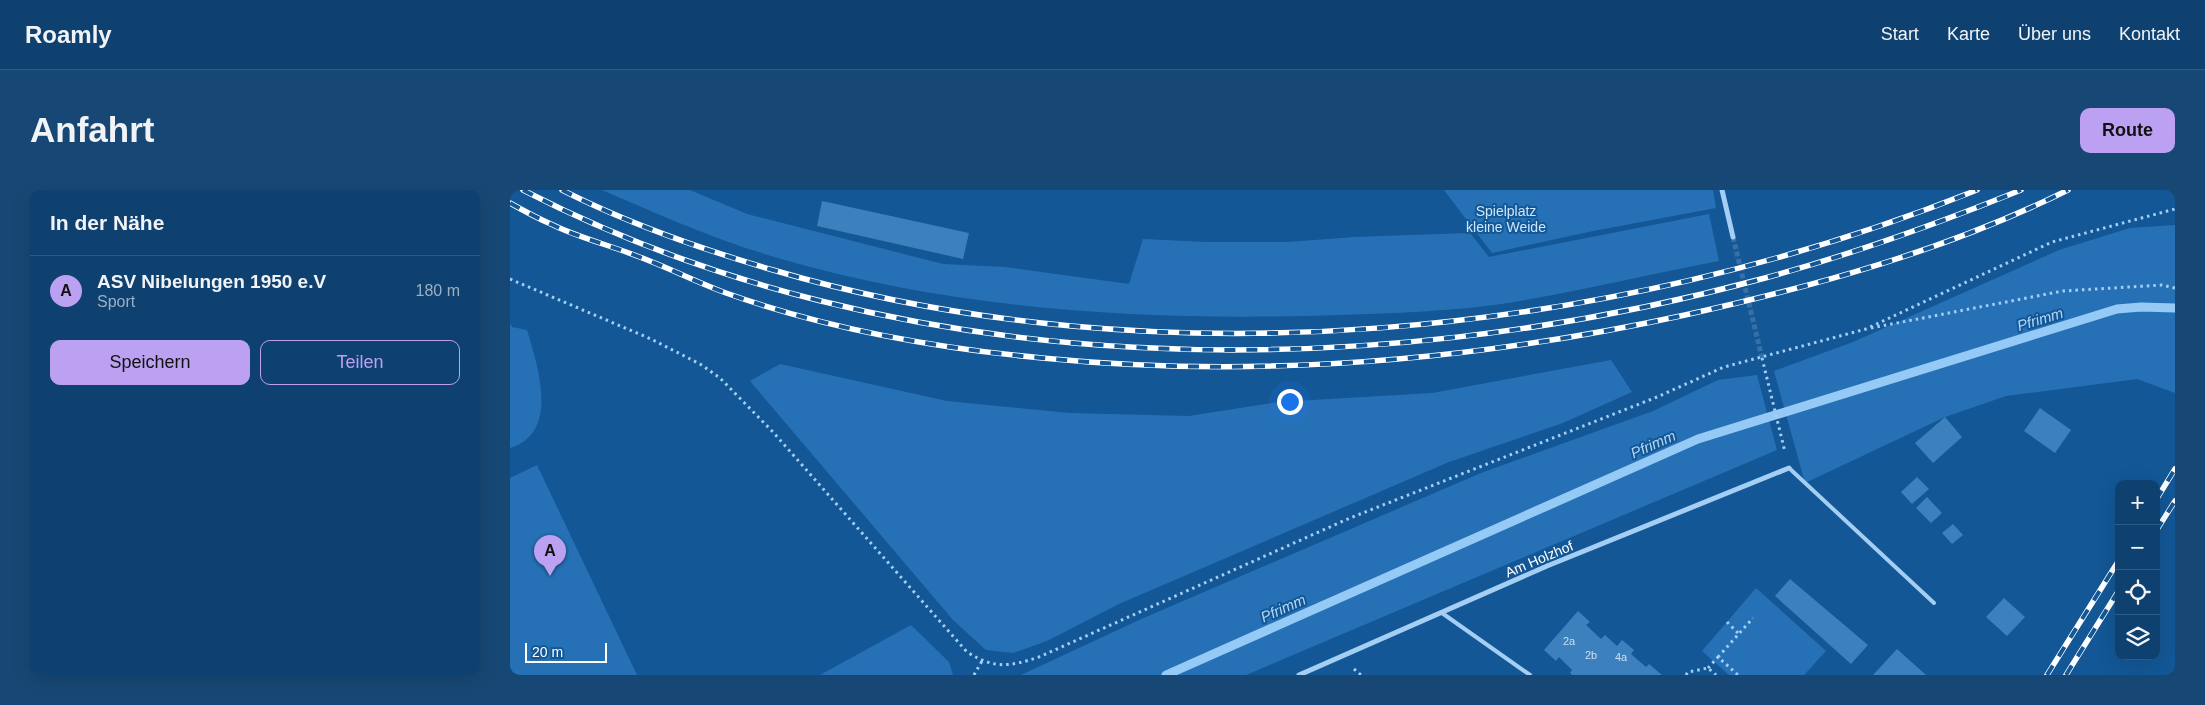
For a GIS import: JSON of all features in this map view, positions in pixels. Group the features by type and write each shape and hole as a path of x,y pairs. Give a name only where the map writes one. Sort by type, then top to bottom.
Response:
{"street":[{"path":"1722,190 1732,237"},
{"name":"Am Holzhof","path":"1299,675 1548,566 1789,468"}],"lane":[{"path":"1789,468 1934,603"},
{"path":"1442,613 1530,675"}],"path":[{"path":"1866,329 2052,242 2175,209"},
{"path":"510,279 651,339 700,364 720,378 773,432 967,652 982,661 1000,666 1017,665 1039,657 1350,518 1656,398 1724,367 1866,329 2063,291 2162,285 2175,288"},
{"path":"1762,358 1789,468"},
{"path":"1686,675 1688,672 1708,668 1753,618"},
{"path":"1727,622 1739,634"},
{"path":"1718,657 1738,675"},
{"path":"974,675 982,661"},
{"path":"1708,668 1716,675"}],"green space":[{"path":"602,190 690,190 747,214 943,264 1005,267 1129,284 1143,239 1208,242 1288,242 1354,237 1470,233 1489,257 1709,214 1719,261 1551,295 1494,305 1447,310 1353,315 1240,317 1106,313 973,299 907,289 842,275 733,244"},
{"name":"Spielplatz kleine Weide","path":"1444,190 1713,190 1716,208 1593,231 1492,253"},
{"path":"2175,225 2175,393 2137,379 2006,396 1945,417 1805,483 1774,371 1853,342 2059,250 2130,228"},
{"path":"510,323 512,327 527,330 540,380 541,397 540,414 535,428 526,440 510,448"},
{"path":"1611,360 1632,392 1563,423 1449,462 1119,604 1047,641 1013,653 986,650 953,620 750,381 780,364 947,401 1069,413 1189,416 1278,402 1432,393"},
{"path":"1757,375 1777,450 1246,675 1021,675 1139,620 1481,473 1653,411 1718,380"},
{"path":"537,465 637,675 510,675 510,478"},
{"path":"1756,588 1826,651 1804,675 1729,675 1702,651"},
{"path":"911,625 949,662 953,675 820,675"}],"building":[{"path":"822,201 969,233 963,259 817,226"},
{"path":"2040,408 2071,430 2055,453 2024,431"},
{"path":"1945,417 1962,437 1933,463 1915,443"},
{"path":"1917,477 1929,489 1912,504 1901,492"},
{"path":"1927,497 1942,513 1931,523 1916,508"},
{"path":"1953,524 1963,535 1952,544 1942,533"},
{"path":"1790,579 1868,645 1851,664 1775,596"},
{"path":"2004,598 2025,617 2007,636 1986,617"},
{"path":"1578,611 1590,622 1586,625 1601,639 1605,635 1617,646 1622,640 1634,650 1631,654 1646,667 1649,664 1662,675 1572,675 1570,673 1572,670 1559,657 1556,661 1544,650"},
{"path":"1897,649 1926,675 1873,675"}],"waterway":[{"name":"Pfrimm","path":"1166,675 1698,439 2117,309 2141,307 2175,308"}],"tunnel":[{"path":"1733,237 1762,358"}],"railway":[{"path":"523,190 668,254 819,300 975,331 1134,347 1295,349 1454,337 1612,313 1798,269 1894,238 2021,190"},
{"path":"562,190 639,225 719,253 773,270 920,305 1071,326 1225,333 1381,328 1535,310 1687,281 1835,241 1977,190"},
{"path":"510,203 563,230 648,260 726,293 764,306 842,327 922,343 1002,354 1123,364 1204,367 1365,362 1445,354 1525,344 1685,315 1783,292 1880,264 1976,231 2068,190"},
{"path":"2160,493 2175,469"},
{"path":"2160,525 2175,501"},
{"path":"2047,675 2115,566"},
{"path":"2066,675 2115,596"}],"place":[{"name":"ASV Nibelungen 1950 e.V","path":"550,576"}]}
